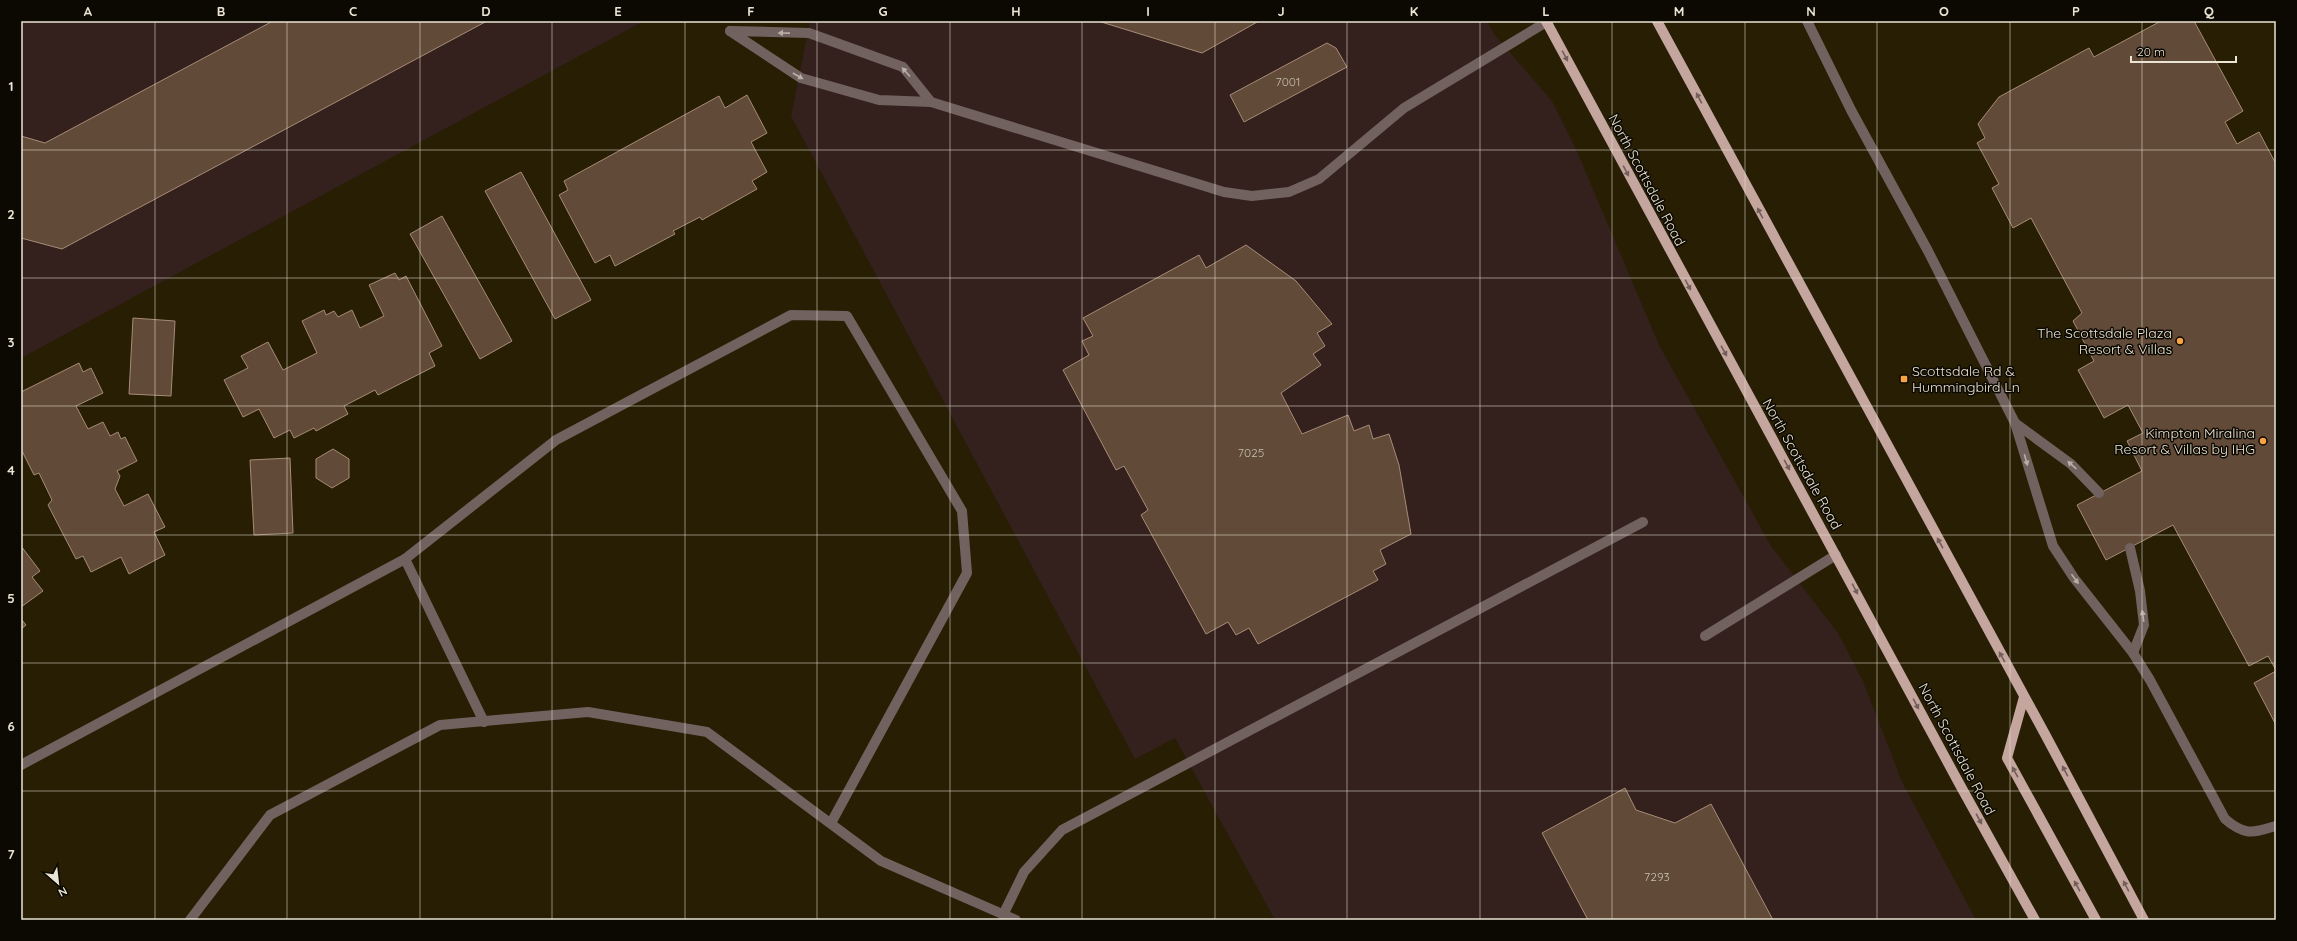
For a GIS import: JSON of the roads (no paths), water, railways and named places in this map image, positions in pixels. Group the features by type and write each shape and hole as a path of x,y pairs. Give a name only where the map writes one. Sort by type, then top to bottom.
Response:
{"main road":[{"name":"North Scottsdale Road","path":"1547,21 1702,310 2035,920"},
{"path":"1657,21 2144,920"},
{"path":"2024,697 2007,758 2096,920"}],"lane":[{"path":"931,102 903,67 809,33 730,31 801,78 879,100 931,102 1224,192 1252,196 1289,192 1319,179 1414,101 1547,21"},
{"path":"1807,21 1850,110 1928,251 2015,423 2052,546 2074,578 2132,653 2150,680 2225,819 2238,830 2256,832 2276,826"},
{"path":"21,765 405,559 556,440 791,315 847,316 962,512 968,573 831,823"},
{"path":"2015,423 2071,464 2099,493"},
{"path":"1003,915 1024,872 1062,830 1642,522"},
{"path":"2130,548 2140,591 2144,625 2132,653"},
{"path":"1705,636 1836,555"},
{"path":"405,559 484,722"},
{"path":"190,920 270,815 440,725 588,712 707,732 881,860 1016,920"}],"place":[{"name":"The Scottsdale Plaza Resort & Villas","path":"2180,341"},
{"name":"Scottsdale Rd & Hummingbird Ln","path":"1904,379"},
{"name":"Kimpton Miralina Resort & Villas by IHG","path":"2263,441"}]}
